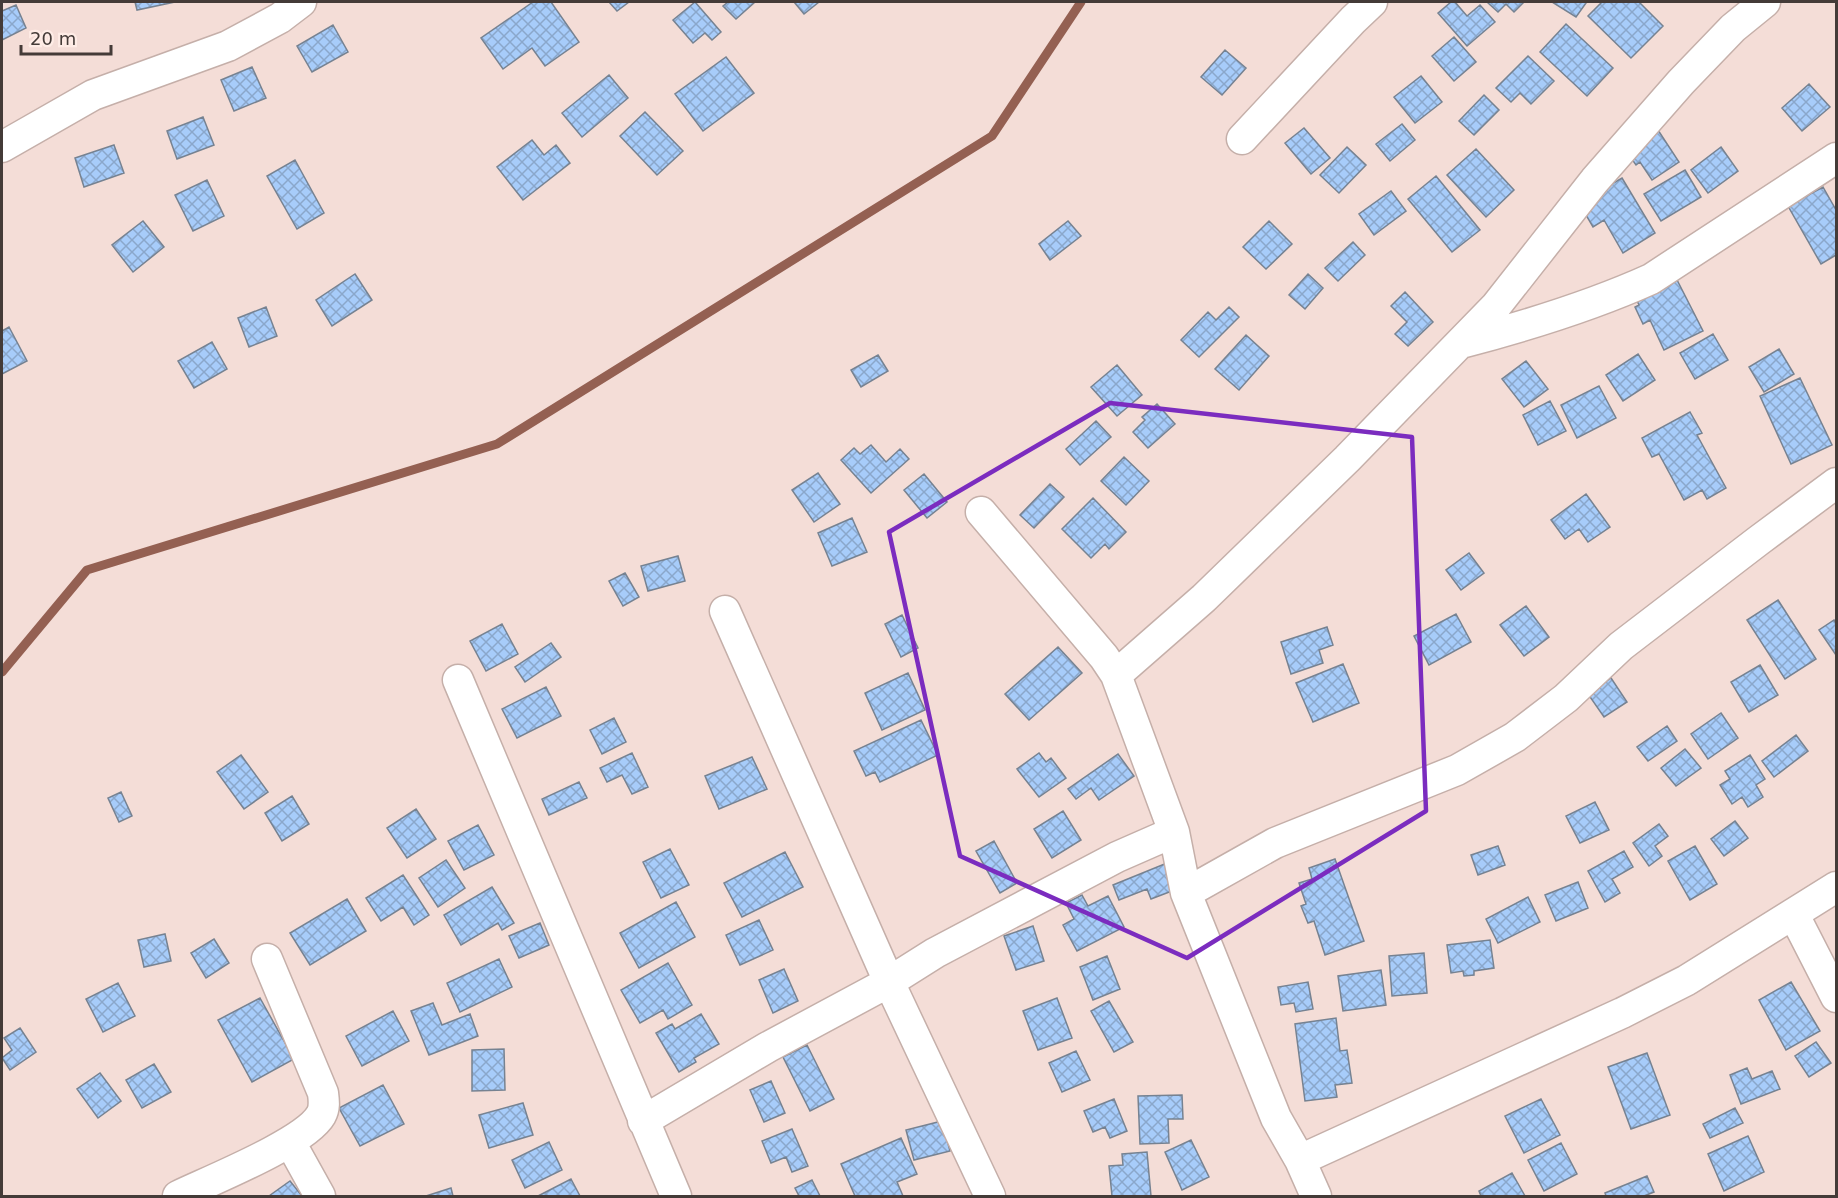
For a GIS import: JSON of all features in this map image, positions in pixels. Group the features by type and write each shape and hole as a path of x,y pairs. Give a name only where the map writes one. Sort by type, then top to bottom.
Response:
{"street":[{"path":"2,147 93,95 228,46 280,18 301,2"},
{"path":"1242,139 1372,2"},
{"path":"1116,675 1204,598 1347,459 1496,306 1595,180 1681,81 1732,28 1765,2"},
{"path":"1459,344 1539,323 1651,279 1836,158"},
{"path":"1186,893 1275,843 1457,770 1515,736 1566,698 1621,646 1836,483"},
{"path":"981,512 1104,657 1116,675 1174,832 1186,893 1276,1118 1300,1160 1316,1197"},
{"path":"725,611 889,982 990,1197"},
{"path":"458,680 676,1197"},
{"path":"643,1121 768,1047 889,982 945,947 1117,857 1174,832"},
{"path":"1300,1160 1622,1013 1687,980 1836,887"},
{"path":"1794,915 1836,997"},
{"path":"177,1197 290,1142 314,1125 322,1114 325,1104 322,1093 267,959"},
{"path":"290,1142 320,1197"}],"highlighted area":[{"path":"1110,403 1412,437 1426,811 1187,958 960,856 889,532"}],"building":[{"path":"135,2 175,2 137,10"},
{"path":"533,2 551,2 579,42 545,66 532,48 503,69 481,38"},
{"path":"609,2 629,2 617,11"},
{"path":"695,2 721,32 712,40 705,33 693,43 673,20"},
{"path":"728,2 755,2 736,19 723,6"},
{"path":"794,2 819,2 804,14"},
{"path":"1451,2 1455,2 1467,16 1480,5 1495,22 1467,46 1438,13"},
{"path":"1487,2 1524,2 1514,12 1506,4 1498,12"},
{"path":"1552,2 1584,2 1586,3 1576,17"},
{"path":"1602,2 1639,2 1663,26 1631,58 1588,16"},
{"path":"16,5 26,28 2,40 2,11"},
{"path":"1566,24 1613,68 1587,96 1540,52"},
{"path":"333,25 348,52 312,72 297,46"},
{"path":"1454,37 1476,62 1454,81 1432,56"},
{"path":"1225,50 1246,68 1222,95 1201,77"},
{"path":"1528,56 1554,81 1531,104 1520,93 1511,102 1496,88"},
{"path":"726,57 754,93 703,131 675,94"},
{"path":"252,67 266,98 234,111 221,80"},
{"path":"609,75 628,98 582,137 562,113"},
{"path":"1421,76 1442,102 1415,123 1394,97"},
{"path":"1809,84 1830,107 1802,131 1782,108"},
{"path":"1484,95 1499,110 1474,135 1459,121"},
{"path":"645,112 683,151 657,175 620,136"},
{"path":"203,117 214,145 177,159 167,131"},
{"path":"1402,124 1415,140 1390,161 1376,144"},
{"path":"1656,127 1679,162 1652,180 1640,162 1636,165 1624,148"},
{"path":"1304,128 1330,158 1311,174 1285,143"},
{"path":"532,140 544,155 556,145 570,163 523,200 497,167"},
{"path":"114,145 124,173 84,187 75,158"},
{"path":"1347,147 1366,165 1339,193 1320,175"},
{"path":"1721,147 1738,171 1708,193 1691,170"},
{"path":"1476,149 1514,190 1486,217 1447,175"},
{"path":"295,160 324,213 297,229 267,176"},
{"path":"1685,170 1701,197 1661,221 1644,194"},
{"path":"1436,176 1480,230 1452,252 1408,199"},
{"path":"1622,178 1655,233 1623,253 1604,220 1593,227 1579,203"},
{"path":"207,180 224,216 193,231 175,195"},
{"path":"1823,187 1836,210 1836,255 1821,264 1788,206"},
{"path":"1391,191 1406,211 1374,235 1359,214"},
{"path":"143,221 164,247 133,272 112,245"},
{"path":"1068,221 1081,236 1050,260 1039,244"},
{"path":"1269,221 1292,244 1266,269 1243,247"},
{"path":"1353,242 1365,255 1338,281 1325,268"},
{"path":"1673,272 1703,331 1664,350 1650,320 1643,324 1635,307 1639,305 1633,292"},
{"path":"355,274 372,300 332,326 316,300"},
{"path":"1308,274 1323,288 1305,309 1289,295"},
{"path":"1405,292 1433,322 1408,346 1395,334 1407,322 1391,306"},
{"path":"266,307 277,336 249,347 238,318"},
{"path":"1229,307 1239,317 1199,357 1181,340 1208,312 1216,320"},
{"path":"9,327 27,361 2,374 2,331"},
{"path":"1713,334 1728,360 1695,379 1680,353"},
{"path":"1246,335 1269,356 1239,390 1215,369"},
{"path":"212,342 227,369 194,388 178,361"},
{"path":"1779,349 1794,374 1764,392 1749,367"},
{"path":"1638,354 1655,380 1623,401 1606,375"},
{"path":"878,355 888,371 861,387 851,370"},
{"path":"1526,361 1548,389 1524,407 1502,379"},
{"path":"1117,365 1142,395 1117,416 1091,387"},
{"path":"1800,378 1832,445 1791,464 1760,396"},
{"path":"1599,386 1616,418 1577,438 1561,405"},
{"path":"1550,401 1566,431 1538,445 1523,415"},
{"path":"1157,404 1175,424 1148,448 1133,432 1145,420 1142,417"},
{"path":"1690,412 1702,433 1697,435 1726,488 1707,499 1702,490 1684,500 1659,454 1652,457 1642,438"},
{"path":"1096,421 1111,437 1080,465 1066,449"},
{"path":"871,445 886,462 900,449 909,459 871,493 841,460 854,448 860,454"},
{"path":"1124,457 1149,481 1126,505 1101,481"},
{"path":"818,473 840,504 814,522 792,490"},
{"path":"924,474 947,502 927,518 904,490"},
{"path":"1050,484 1064,497 1034,528 1020,515"},
{"path":"1586,494 1610,527 1588,542 1579,529 1565,539 1551,520"},
{"path":"1093,498 1126,532 1109,549 1105,544 1091,558 1062,529"},
{"path":"852,518 867,552 832,566 818,533"},
{"path":"1469,553 1484,573 1461,590 1446,570"},
{"path":"678,556 685,581 648,591 641,566"},
{"path":"625,573 639,597 623,606 609,581"},
{"path":"1778,600 1816,659 1785,679 1747,620"},
{"path":"1526,606 1549,637 1524,656 1500,625"},
{"path":"1456,614 1471,642 1429,665 1414,636"},
{"path":"902,615 918,648 901,657 885,624"},
{"path":"1834,620 1836,623 1836,655 1819,630"},
{"path":"502,624 518,654 486,671 470,641"},
{"path":"1327,627 1333,645 1319,650 1323,663 1291,674 1281,642"},
{"path":"551,643 561,657 525,682 515,667"},
{"path":"1058,647 1082,673 1029,720 1005,694"},
{"path":"1343,664 1359,703 1313,722 1296,683"},
{"path":"1760,665 1778,695 1749,712 1731,682"},
{"path":"908,673 925,710 882,730 865,693"},
{"path":"1611,678 1627,702 1604,717 1588,694"},
{"path":"546,687 561,716 517,738 502,709"},
{"path":"1721,713 1738,738 1708,759 1691,734"},
{"path":"614,718 626,742 602,754 590,730"},
{"path":"921,720 938,755 880,782 875,772 866,776 854,751"},
{"path":"1667,726 1677,741 1648,761 1637,747"},
{"path":"1796,735 1808,751 1774,777 1762,761"},
{"path":"1685,749 1701,768 1676,786 1661,768"},
{"path":"632,753 648,787 632,794 622,775 607,782 600,768"},
{"path":"1039,753 1046,762 1051,758 1066,778 1039,797 1017,769"},
{"path":"1118,754 1134,776 1099,800 1091,788 1076,799 1068,789"},
{"path":"241,755 268,792 244,809 217,772"},
{"path":"1750,755 1765,779 1756,785 1763,797 1748,807 1742,797 1732,804 1720,785 1730,779 1725,771"},
{"path":"752,757 767,789 719,809 705,776"},
{"path":"579,782 587,798 549,815 542,799"},
{"path":"121,792 132,816 119,822 108,798"},
{"path":"292,796 309,824 282,841 265,813"},
{"path":"1595,802 1609,830 1580,843 1566,816"},
{"path":"416,809 436,839 407,858 387,828"},
{"path":"1063,811 1081,840 1052,858 1034,829"},
{"path":"1735,821 1748,838 1724,856 1711,839"},
{"path":"1659,824 1668,836 1655,846 1662,856 1649,866 1633,843"},
{"path":"478,825 494,855 464,870 448,841"},
{"path":"994,841 1017,883 1000,893 976,851"},
{"path":"1498,846 1505,865 1478,875 1471,855"},
{"path":"1695,846 1717,884 1690,900 1668,861"},
{"path":"670,849 689,885 661,898 643,862"},
{"path":"1624,851 1633,867 1612,879 1620,893 1605,902 1588,871"},
{"path":"785,852 803,887 742,917 724,883"},
{"path":"1335,859 1364,941 1325,955 1314,921 1308,923 1301,906 1306,904 1299,883 1312,879 1309,868"},
{"path":"446,860 465,888 438,907 419,878"},
{"path":"1167,863 1177,889 1151,899 1147,889 1119,900 1113,885"},
{"path":"403,875 429,915 414,925 403,907 381,921 366,898"},
{"path":"1578,882 1588,908 1556,921 1545,895"},
{"path":"492,887 514,923 502,930 498,923 461,945 444,915"},
{"path":"1082,895 1088,906 1108,896 1124,927 1077,951 1063,925 1074,919 1066,903"},
{"path":"1528,897 1540,922 1498,943 1486,919"},
{"path":"347,899 366,931 310,965 290,933"},
{"path":"676,902 695,937 639,968 620,933"},
{"path":"759,920 773,950 740,965 726,935"},
{"path":"540,923 549,945 519,958 509,936"},
{"path":"1033,926 1044,961 1016,970 1004,936"},
{"path":"165,934 171,961 144,967 138,940"},
{"path":"214,939 229,963 206,978 191,953"},
{"path":"1490,940 1494,968 1474,971 1474,975 1464,976 1463,971 1451,973 1447,945"},
{"path":"1424,953 1427,993 1392,996 1389,956"},
{"path":"1107,956 1120,989 1093,1000 1080,967"},
{"path":"499,959 512,987 460,1012 447,983"},
{"path":"668,963 692,1005 668,1019 663,1010 640,1023 621,990"},
{"path":"784,969 798,1001 773,1013 759,980"},
{"path":"1381,970 1386,1005 1343,1011 1338,976"},
{"path":"1308,982 1313,1009 1296,1012 1294,1003 1281,1005 1278,987"},
{"path":"1791,982 1820,1031 1786,1050 1759,1000"},
{"path":"118,983 135,1016 103,1032 86,999"},
{"path":"260,998 294,1059 252,1082 218,1020"},
{"path":"1057,998 1072,1038 1038,1050 1023,1011"},
{"path":"1109,1001 1133,1042 1114,1052 1091,1011"},
{"path":"433,1003 442,1025 470,1014 478,1036 429,1055 411,1011"},
{"path":"393,1011 409,1041 362,1066 346,1036"},
{"path":"701,1014 719,1044 694,1058 696,1062 679,1072 656,1033 672,1024 675,1029"},
{"path":"1336,1018 1340,1051 1347,1050 1352,1083 1335,1085 1337,1097 1305,1101 1295,1024"},
{"path":"20,1028 36,1052 10,1070 2,1058 12,1050 4,1038"},
{"path":"1816,1042 1831,1063 1809,1077 1795,1056"},
{"path":"807,1045 834,1099 810,1111 783,1057"},
{"path":"504,1049 505,1090 472,1091 472,1050"},
{"path":"1076,1051 1090,1080 1062,1092 1049,1063"},
{"path":"1647,1053 1670,1115 1631,1129 1608,1067"},
{"path":"154,1064 171,1092 142,1108 126,1080"},
{"path":"1747,1068 1752,1079 1772,1071 1780,1089 1741,1104 1730,1075"},
{"path":"100,1073 121,1101 98,1118 77,1089"},
{"path":"771,1081 785,1113 764,1122 750,1090"},
{"path":"383,1085 404,1124 360,1146 339,1108"},
{"path":"1182,1095 1183,1119 1168,1119 1169,1143 1140,1144 1138,1096"},
{"path":"1114,1099 1127,1131 1110,1138 1105,1127 1093,1132 1084,1111"},
{"path":"1541,1099 1560,1135 1524,1153 1505,1116"},
{"path":"523,1103 533,1135 489,1148 479,1115"},
{"path":"1735,1108 1743,1123 1710,1138 1703,1124"},
{"path":"942,1121 950,1151 914,1160 906,1130"},
{"path":"792,1129 808,1166 792,1172 786,1157 771,1163 762,1141"},
{"path":"1748,1136 1764,1172 1724,1191 1708,1154"},
{"path":"901,1138 917,1174 897,1182 903,1196 855,1196 841,1164"},
{"path":"1191,1140 1209,1177 1182,1190 1165,1152"},
{"path":"549,1142 562,1170 525,1188 512,1160"},
{"path":"1561,1143 1577,1174 1544,1191 1528,1160"},
{"path":"1147,1152 1151,1196 1112,1196 1109,1166 1123,1165 1122,1154"},
{"path":"1512,1173 1525,1196 1481,1196 1479,1191"},
{"path":"1647,1176 1654,1192 1644,1196 1606,1196 1605,1193"},
{"path":"571,1179 580,1196 538,1196"},
{"path":"812,1180 820,1196 799,1196 795,1188"},
{"path":"290,1181 302,1196 269,1196"},
{"path":"451,1188 453,1196 426,1196"}],"waterway":[{"path":"2,672 87,570 497,444 992,136 1081,2"}]}
